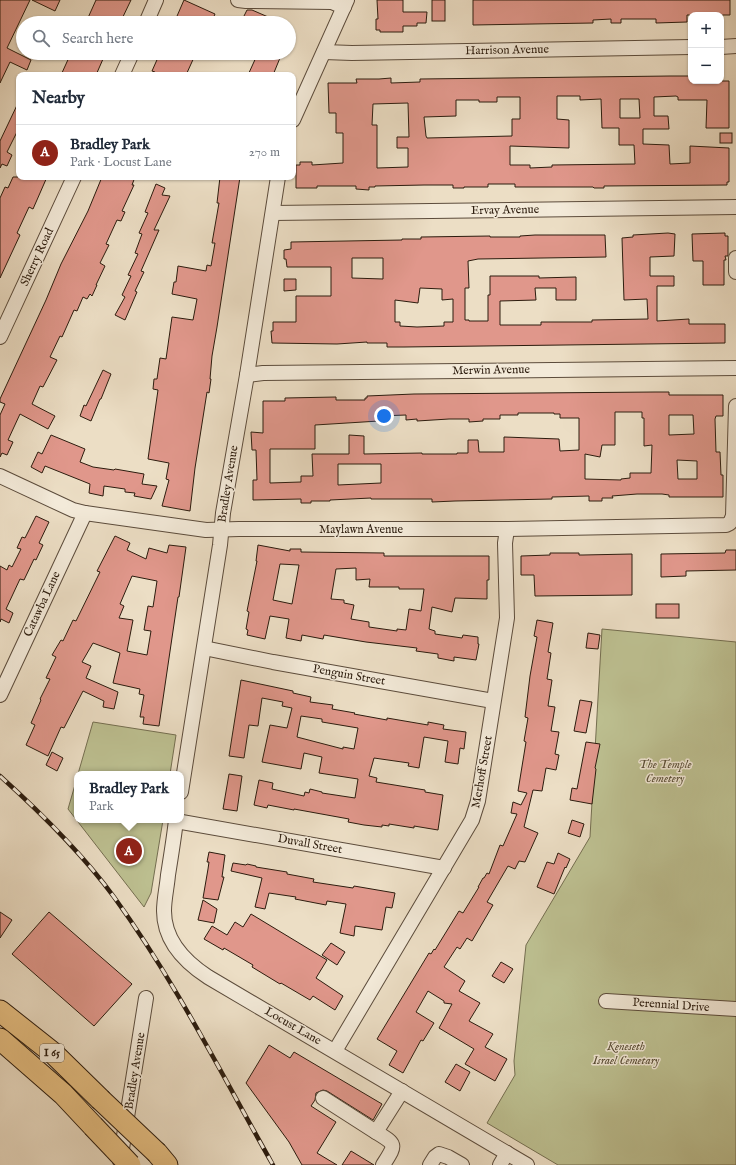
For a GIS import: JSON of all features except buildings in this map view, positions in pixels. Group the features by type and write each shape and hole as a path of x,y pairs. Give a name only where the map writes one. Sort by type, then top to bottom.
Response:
{"highway":[{"name":"I 65","path":"0,1011 53,1053 162,1159"},
{"name":"I 65","path":"0,1039 63,1094 130,1165"}],"street":[{"path":"149,16 156,0"},
{"path":"238,0 246,2 332,2 345,4 296,113"},
{"path":"724,47 736,46"},
{"name":"Harrison Avenue","path":"324,52 352,53 688,47"},
{"path":"123,72 129,60"},
{"name":"Sherry Road","path":"0,337 73,180"},
{"name":"Bradley Avenue","path":"184,773 221,530 278,180"},
{"name":"Ervay Avenue","path":"273,213 736,207"},
{"path":"736,258 736,272"},
{"name":"Merwin Avenue","path":"247,375 263,373 736,368"},
{"name":"Maylawn Avenue","path":"0,476 73,510 206,530 507,529 726,525 730,523 733,516 736,406"},
{"name":"Catawba Lane","path":"0,695 85,513"},
{"name":"Merhoff Street","path":"335,1051 472,820 478,802 507,618 505,543 507,529"},
{"name":"Penguin Street","path":"204,648 273,662 494,701"},
{"name":"Duvall Street","path":"184,821 444,868"},
{"name":"Locust Lane","path":"176,823 164,912 172,941 191,964 208,977 402,1091 503,1159 527,1165"},
{"name":"Bradley Avenue","path":"120,1165 146,998"},
{"name":"Perennial Drive","path":"606,1001 736,1009"},
{"path":"376,1132 402,1091"},
{"path":"323,1098 390,1140 393,1148 384,1165"},
{"path":"430,1165 439,1154 462,1165"}],"green space":[{"name":"Keneseth Israel Cemetary","path":"602,629 736,642 736,1165 558,1165 487,1123 515,1075 514,1061 526,945 590,837"},
{"path":"93,722 176,735 170,771 79,771"},
{"path":"74,788 74,817 68,809"},
{"path":"79,823 163,823 151,893 144,907"}],"railway":[{"path":"0,776 60,834 88,864 114,897 178,995 273,1165"}],"place":[{"name":"Bradley Park","path":"129,851"}],"park label":[{"name":"The Temple Cemetery","path":"665,771"}]}
